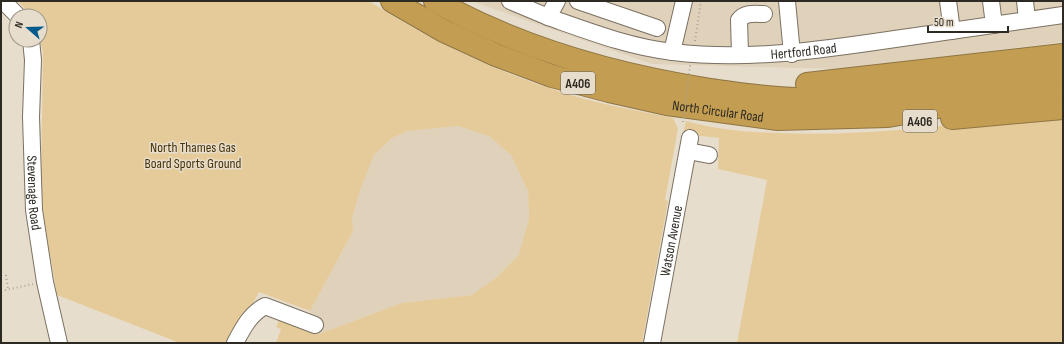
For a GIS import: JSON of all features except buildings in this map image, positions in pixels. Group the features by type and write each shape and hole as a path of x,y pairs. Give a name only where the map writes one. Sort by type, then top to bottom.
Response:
{"highway":[{"name":"North Circular Road","path":"392,1 444,31 496,55 552,76 609,92 667,104 778,119 888,116 972,93 1063,73"},
{"name":"North Circular Road","path":"435,1 504,35 559,56 614,72 672,84 797,99 1063,89"},
{"name":"A406","path":"730,92 773,86 831,83 1063,55"},
{"name":"A406","path":"778,119 867,126 1063,108"}],"street":[{"path":"548,17 557,1"},
{"path":"578,1 656,28"},
{"path":"672,52 684,1"},
{"path":"786,1 792,54"},
{"path":"948,1 952,31"},
{"path":"991,1 994,25"},
{"path":"1025,1 1027,20"},
{"name":"Hertford Road","path":"519,3 548,17 604,37 651,49 672,52 693,60 740,55 792,54 1027,20 1062,10"},
{"path":"604,37 612,14"},
{"path":"740,55 739,20 742,16 748,14 764,14"},
{"name":"Stevenage Road","path":"32,48 33,60 31,169 37,237 45,282 59,343"},
{"name":"Watson Avenue","path":"652,343 689,144 709,155"},
{"path":"235,343 252,315 264,306 315,325"}],"path":[{"path":"684,122 690,66 693,60 701,1"},
{"path":"6,275 8,289"},
{"path":"1,291 45,282"}],"shaded area":[{"path":"471,1 1063,1 1063,42 843,69 652,64"},
{"path":"458,126 489,136 511,155 528,191 529,219 520,255 497,277 472,295 402,303 319,334 310,311 353,231 352,218 360,190 374,155 392,138 408,131"}],"green space":[{"name":"North Thames Gas Board Sports Ground","path":"18,1 369,1 413,28 459,52 531,82 584,99 673,118 678,129 665,200 668,201 642,343 276,343 281,329 276,327 281,316 319,334 402,303 472,295 497,277 519,255 529,219 528,191 511,155 489,136 458,126 408,131 392,138 374,155 360,190 352,218 353,231 310,311 259,292 232,343 180,343 57,295 44,220 41,187 42,48 48,48 48,8 24,8"},
{"path":"1063,113 1063,343 737,343 767,180 718,169 719,138 683,134 686,121 709,127 732,130 767,133 815,134 886,131"}]}
